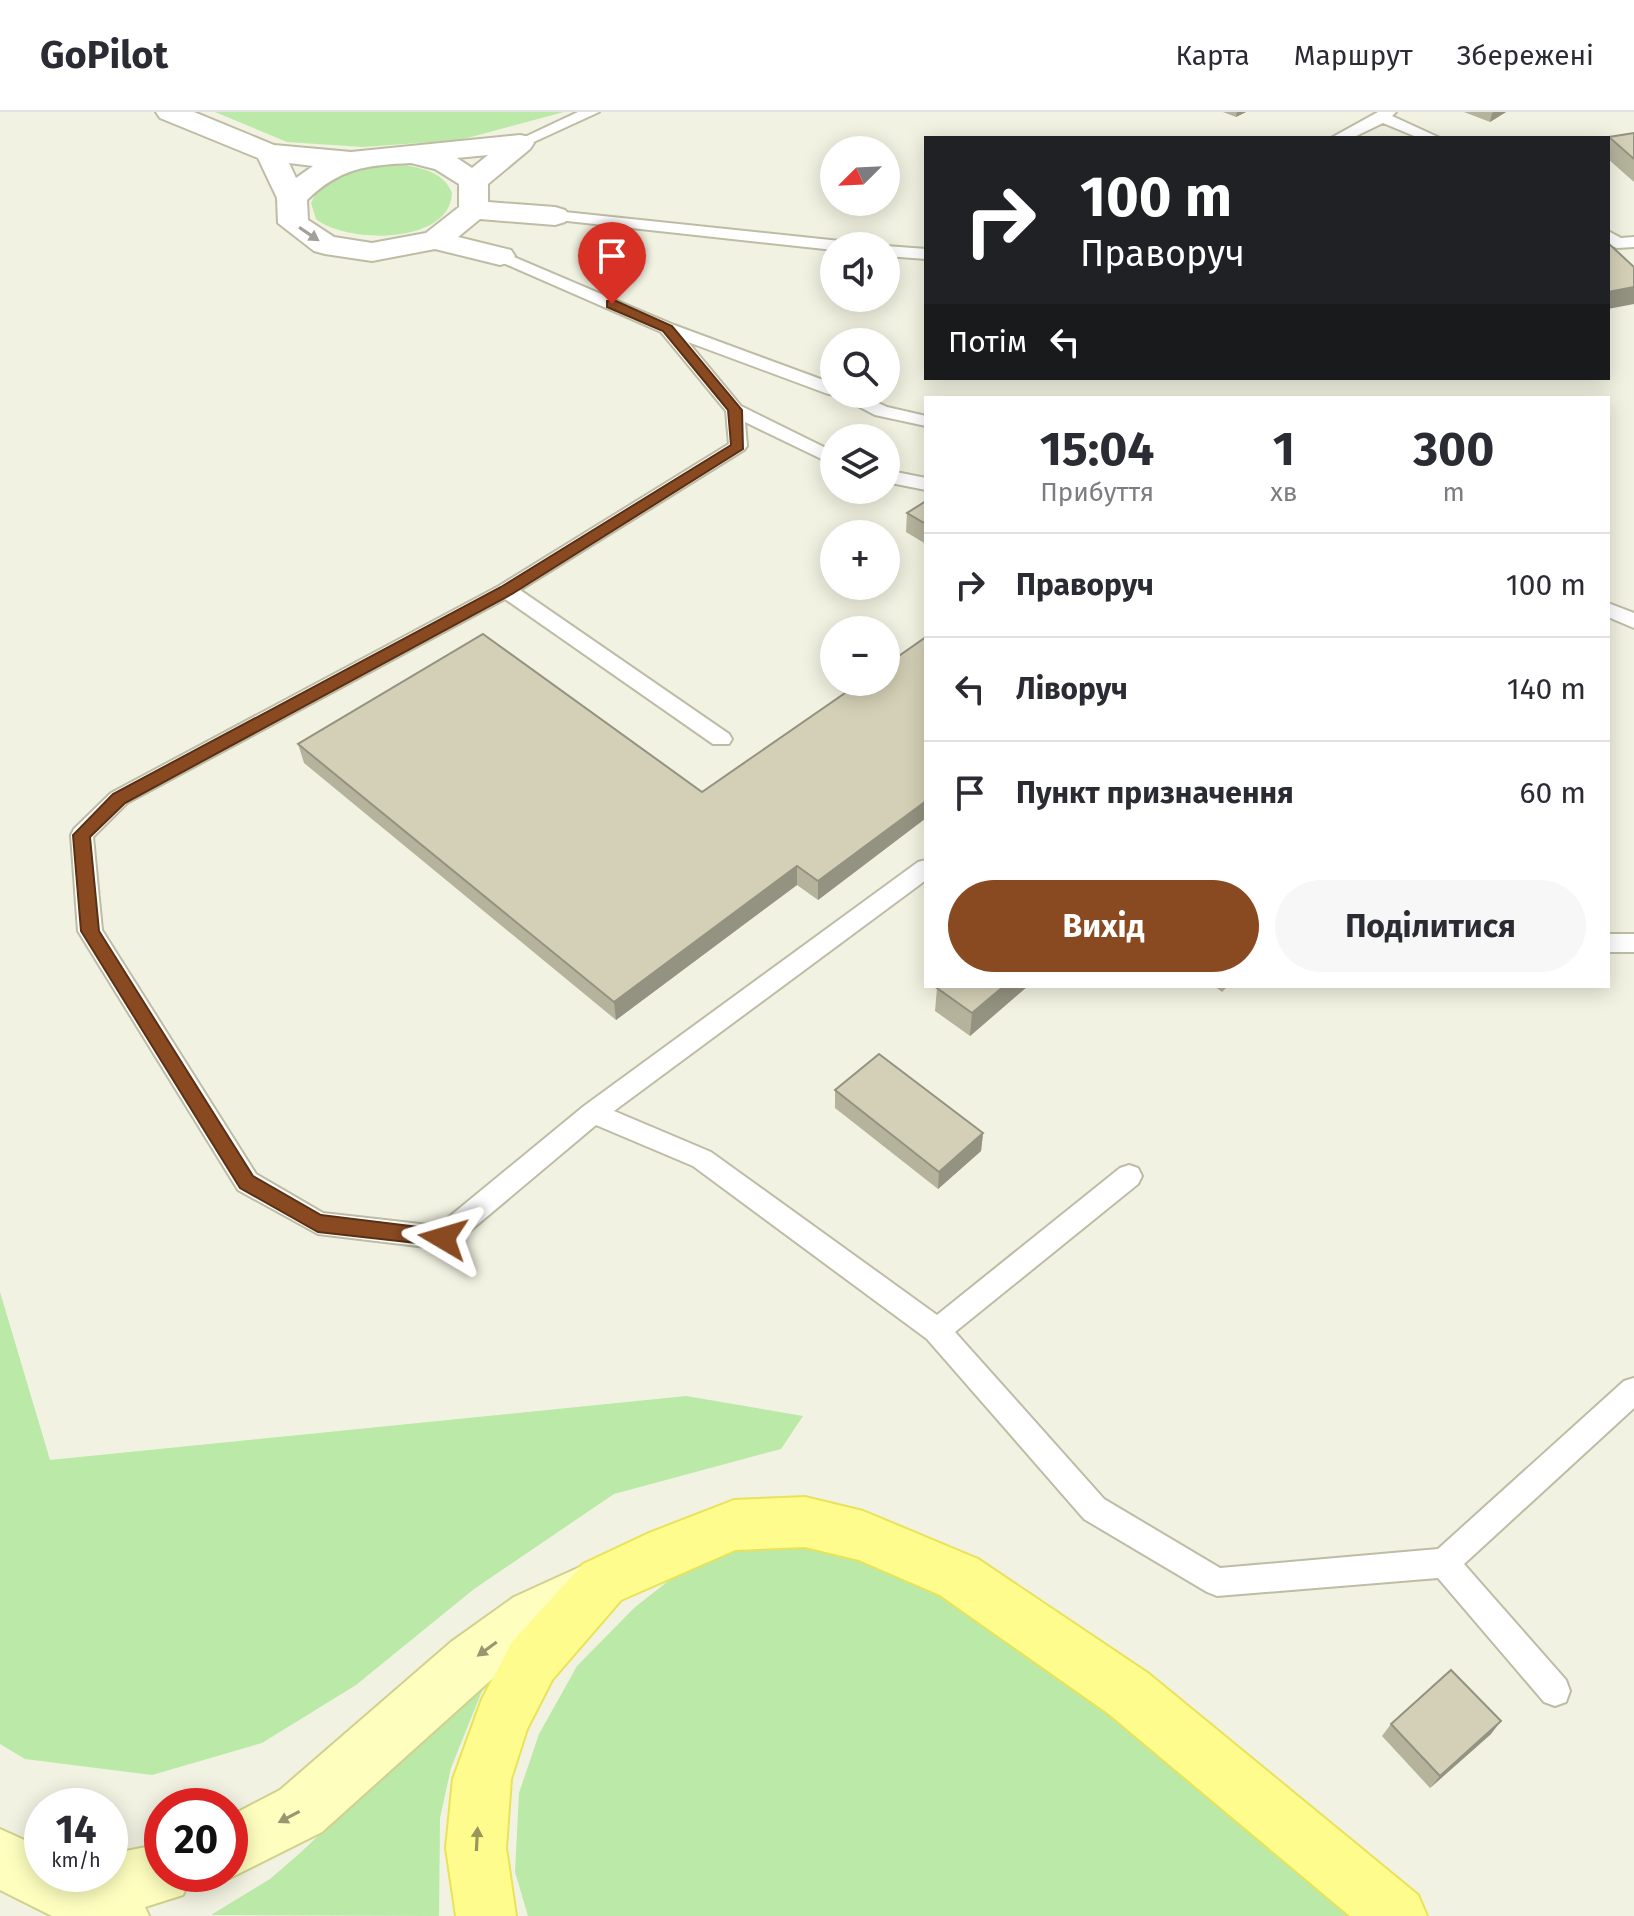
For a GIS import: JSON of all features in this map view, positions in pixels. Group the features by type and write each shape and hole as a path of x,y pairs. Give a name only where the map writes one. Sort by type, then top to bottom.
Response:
{"main road":[{"path":"248,1839 301,1811 471,1661 521,1625 668,1551 734,1525 805,1522 863,1536 959,1577 1129,1694 1397,1916"},
{"path":"486,1916 476,1848 482,1779 502,1719 532,1661 602,1582"},
{"path":"0,1859 93,1904 144,1882"}],"street":[{"path":"170,112 269,153 351,161 520,143"},
{"path":"435,240 520,143"},
{"path":"269,153 292,198 293,223 325,245 372,252 435,240 500,256"},
{"path":"411,155 445,163 472,200 500,256"},
{"path":"292,198 317,174 351,161"},
{"path":"472,200 555,216"}],"lane":[{"path":"520,143 591,112"},
{"path":"1343,136 1385,114 1428,136"},
{"path":"555,216 820,244"},
{"path":"1620,240 1634,260"},
{"path":"900,252 924,254"},
{"path":"500,256 667,328 820,385"},
{"path":"667,328 735,410 820,452"},
{"path":"875,408 924,421"},
{"path":"735,410 738,446 506,590 119,798 82,835 90,931 247,1182 318,1223 443,1238 593,1113 924,869"},
{"path":"900,479 924,484"},
{"path":"506,590 721,739"},
{"path":"1610,610 1634,621"},
{"path":"1610,943 1634,943"},
{"path":"593,1113 702,1159 937,1331 1094,1509 1217,1582 1444,1563 1634,1390"},
{"path":"937,1331 1129,1176"},
{"path":"1444,1563 1555,1691"}],"green space":[{"path":"215,112 564,112 460,140 363,147 287,142"},
{"path":"405,165 427,170 449,186 452,193 447,210 434,223 416,231 372,235 350,233 316,219 311,203 318,191 338,175 365,167"},
{"path":"0,1292 50,1460 686,1396 803,1416 781,1449 614,1494 474,1589 356,1685 262,1743 152,1775 25,1759 0,1744"},
{"path":"824,1541 869,1552 1112,1696 1357,1916 528,1916 515,1872 519,1793 539,1734 577,1666 634,1608 705,1552"},
{"path":"488,1676 451,1768 440,1818 439,1916 211,1915 270,1879"}],"building":[{"path":"1634,133 1634,159 1610,138"},
{"path":"1610,245 1634,267 1634,287 1610,292"},
{"path":"924,502 924,523 907,513"},
{"path":"483,634 702,792 841,696 900,696 900,655 924,638 924,802 818,881 797,866 614,1002 298,744"},
{"path":"937,988 1002,988 972,1013"},
{"path":"879,1054 983,1133 939,1172 835,1090"},
{"path":"1451,1670 1501,1721 1440,1776 1391,1724"}],"route":[{"path":"443,1238 318,1223 247,1182 90,931 82,835 119,798 506,590 738,446 735,410 667,328 612,304"}]}
